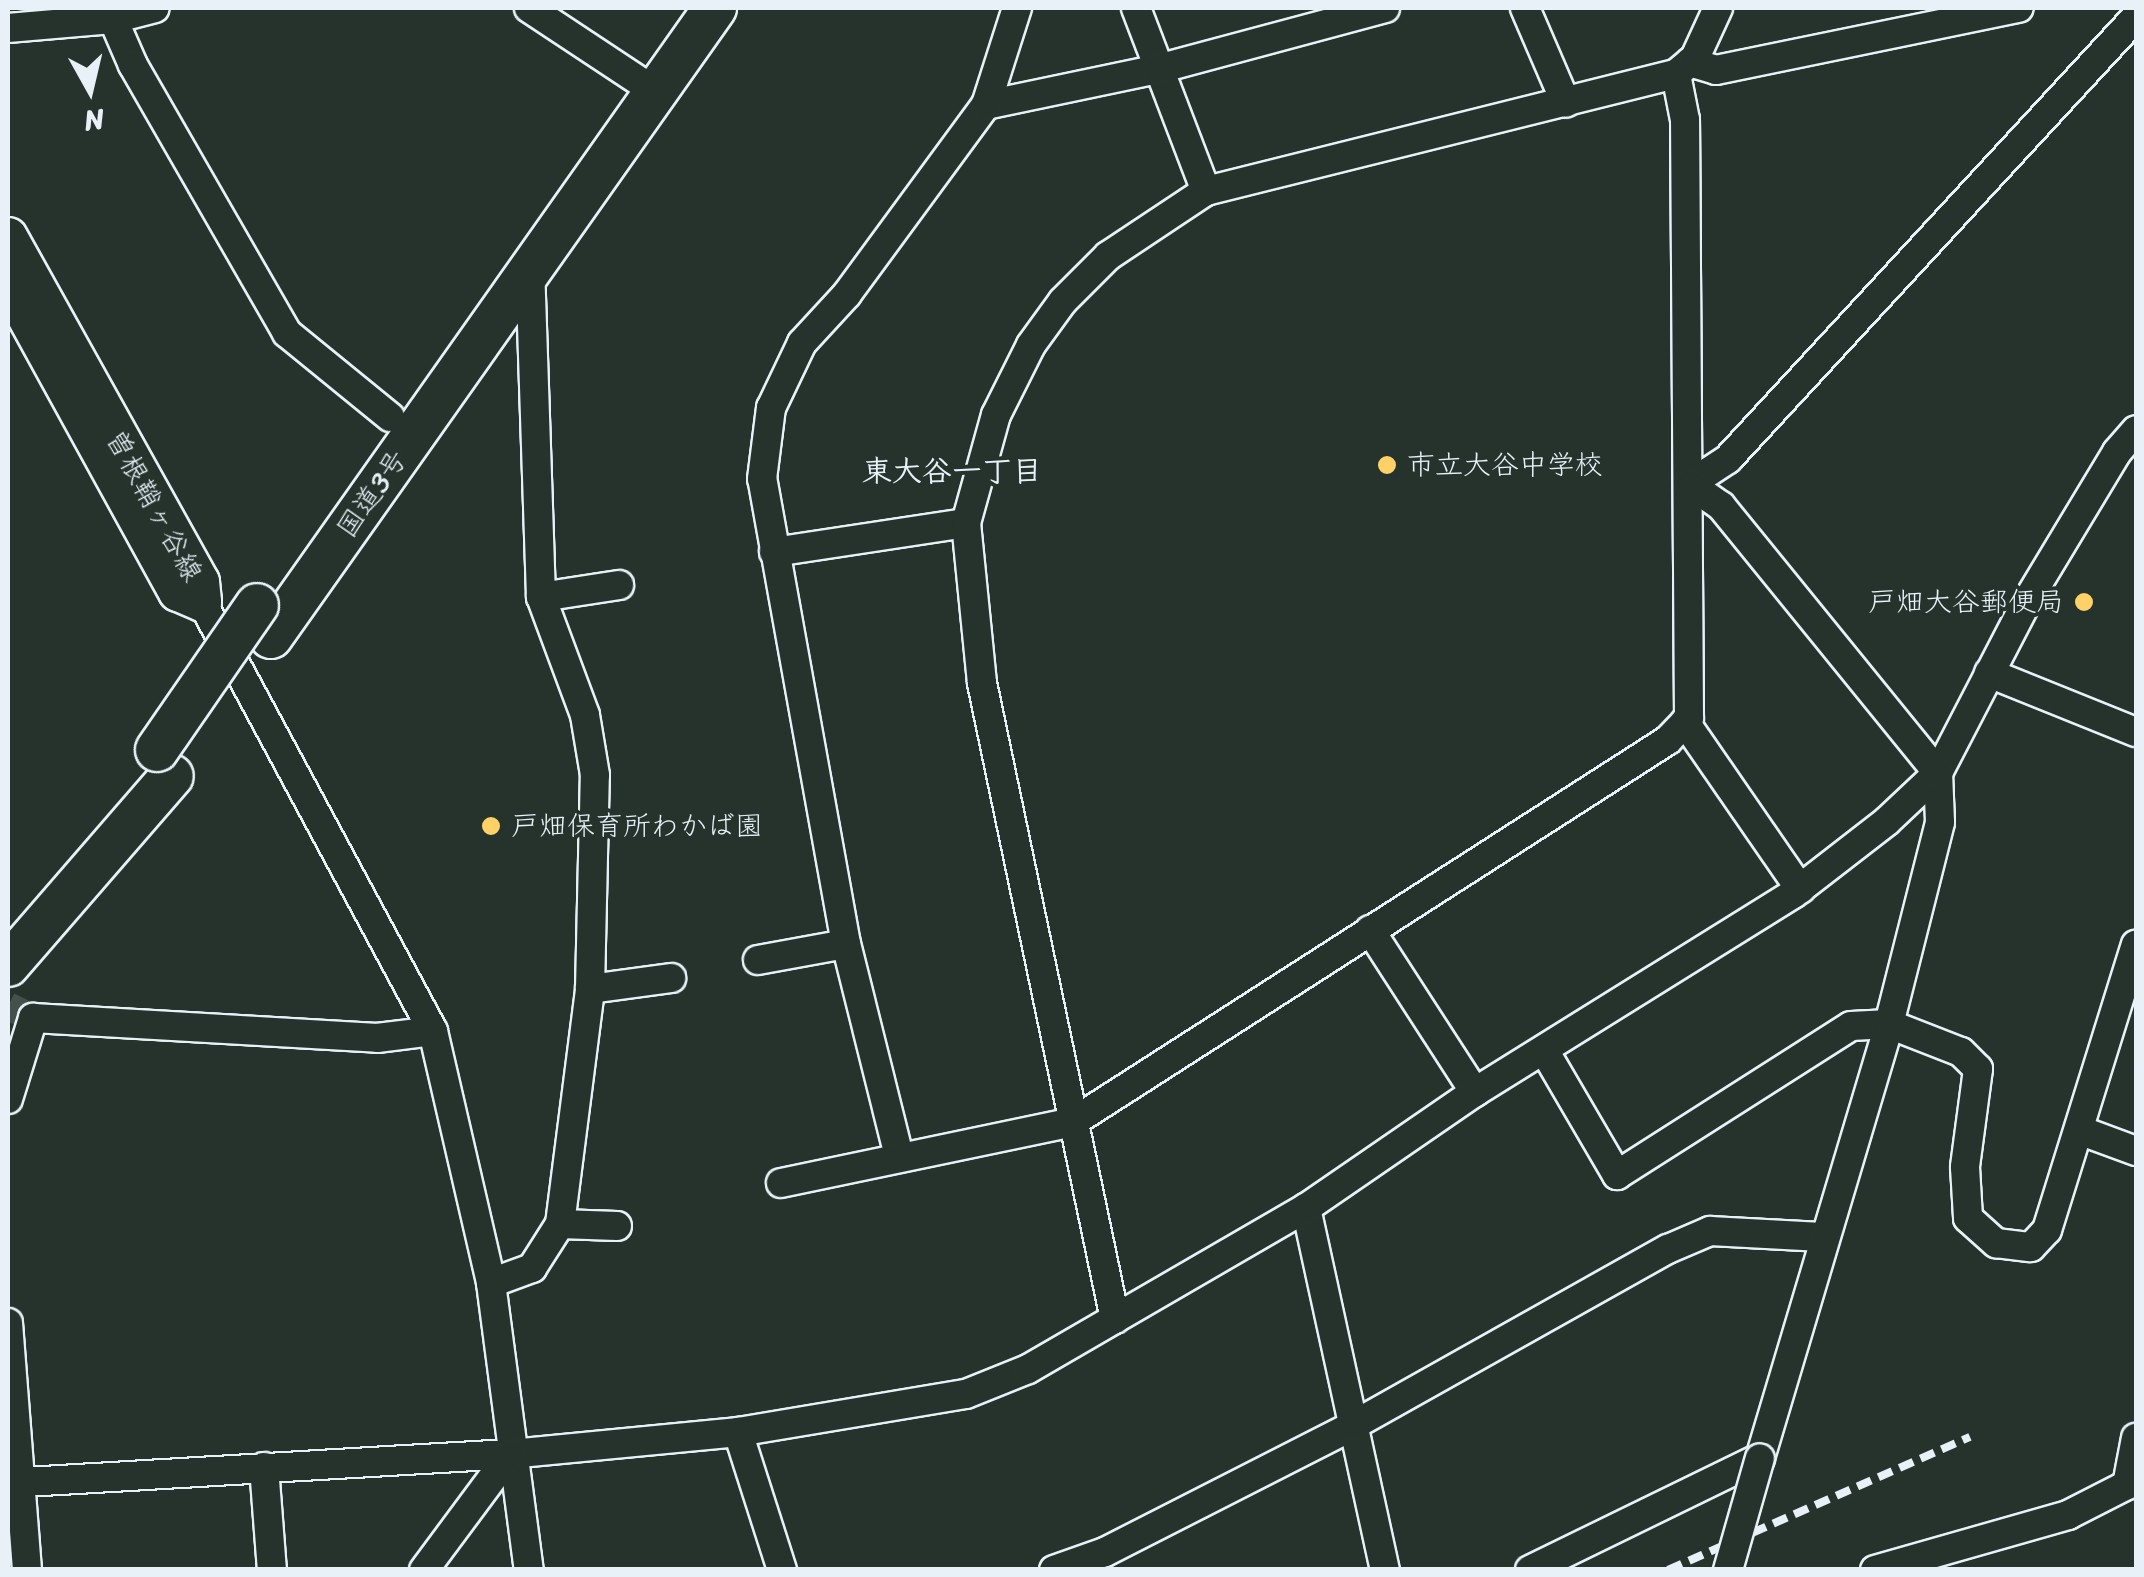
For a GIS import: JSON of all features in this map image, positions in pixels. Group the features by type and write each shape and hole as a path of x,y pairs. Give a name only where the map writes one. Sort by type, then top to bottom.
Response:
{"highway":[{"name":"国道3号","path":"8,965 165,763 264,621 530,270 645,84 682,8"},
{"name":"国道3号","path":"264,621 390,417 645,84 715,8"},
{"name":"国道3号","path":"8,932 165,763"}],"main road":[{"name":"曽根鞘ヶ谷線","path":"8,237 200,582 202,602 178,592 8,283"}],"street":[{"path":"8,28 113,19 155,8"},
{"path":"529,8 645,84"},
{"path":"900,1156 846,944 762,479 771,408 802,344 847,294 986,104 1016,8"},
{"path":"1136,8 1206,191"},
{"path":"986,104 1158,69 1385,8"},
{"path":"1525,8 1566,102"},
{"path":"781,1183 1073,1122 1668,740 1686,722 1692,684 1683,68 1718,8"},
{"path":"1115,1319 982,683 966,523 996,415 1042,330 1108,256 1206,191 1566,102 1683,68 1716,70 2019,8"},
{"path":"1690,484 1728,459 2136,17"},
{"path":"113,19 132,65 288,333 390,417"},
{"path":"491,1283 532,1268 560,1224 590,989 595,775 585,715 541,597 530,270"},
{"path":"12,1483 510,1454 738,1432 966,1394 1028,1369 1306,1208 1476,1092 1800,889 1938,773 1989,673 2117,452 2136,430"},
{"path":"1690,484 1721,506 1938,773 1940,822 1889,1024 1822,1237 1728,1570"},
{"path":"774,552 966,523"},
{"path":"541,597 619,585"},
{"path":"202,602 433,1031 491,1283 510,1454 529,1570"},
{"path":"1989,673 2136,732"},
{"path":"1686,722 1800,889"},
{"path":"1370,930 1476,1092"},
{"path":"758,960 846,944"},
{"path":"1544,1050 1616,1175 1851,1026 1889,1024 1960,1052 1978,1069 1964,1168 1968,1218 1996,1243 2031,1247 2047,1230 2136,951"},
{"path":"590,989 671,978"},
{"path":"8,1099 32,1018 377,1038 433,1031"},
{"path":"2078,1130 2136,1151"},
{"path":"1306,1208 1385,1570"},
{"path":"560,1224 617,1226"},
{"path":"1054,1570 1105,1552 1352,1426 1710,1231 1822,1237"},
{"path":"8,1324 12,1483 27,1570"},
{"path":"738,1432 782,1570"},
{"path":"1875,1570 2068,1515 2132,1488 2136,1438"},
{"path":"424,1570 510,1454"},
{"path":"1530,1570 1760,1458"},
{"path":"264,1467 272,1570"}],"tunnel":[{"path":"8,1006 33,1018"}],"railway":[{"path":"1668,1570 1970,1437"}],"place":[{"name":"市立大谷中学校","path":"1387,465"},
{"name":"戸畑大谷郵便局","path":"2084,602"},
{"name":"戸畑保育所わかば園","path":"491,826"}],"district":[{"name":"東大谷一丁目","path":"952,471"}]}
